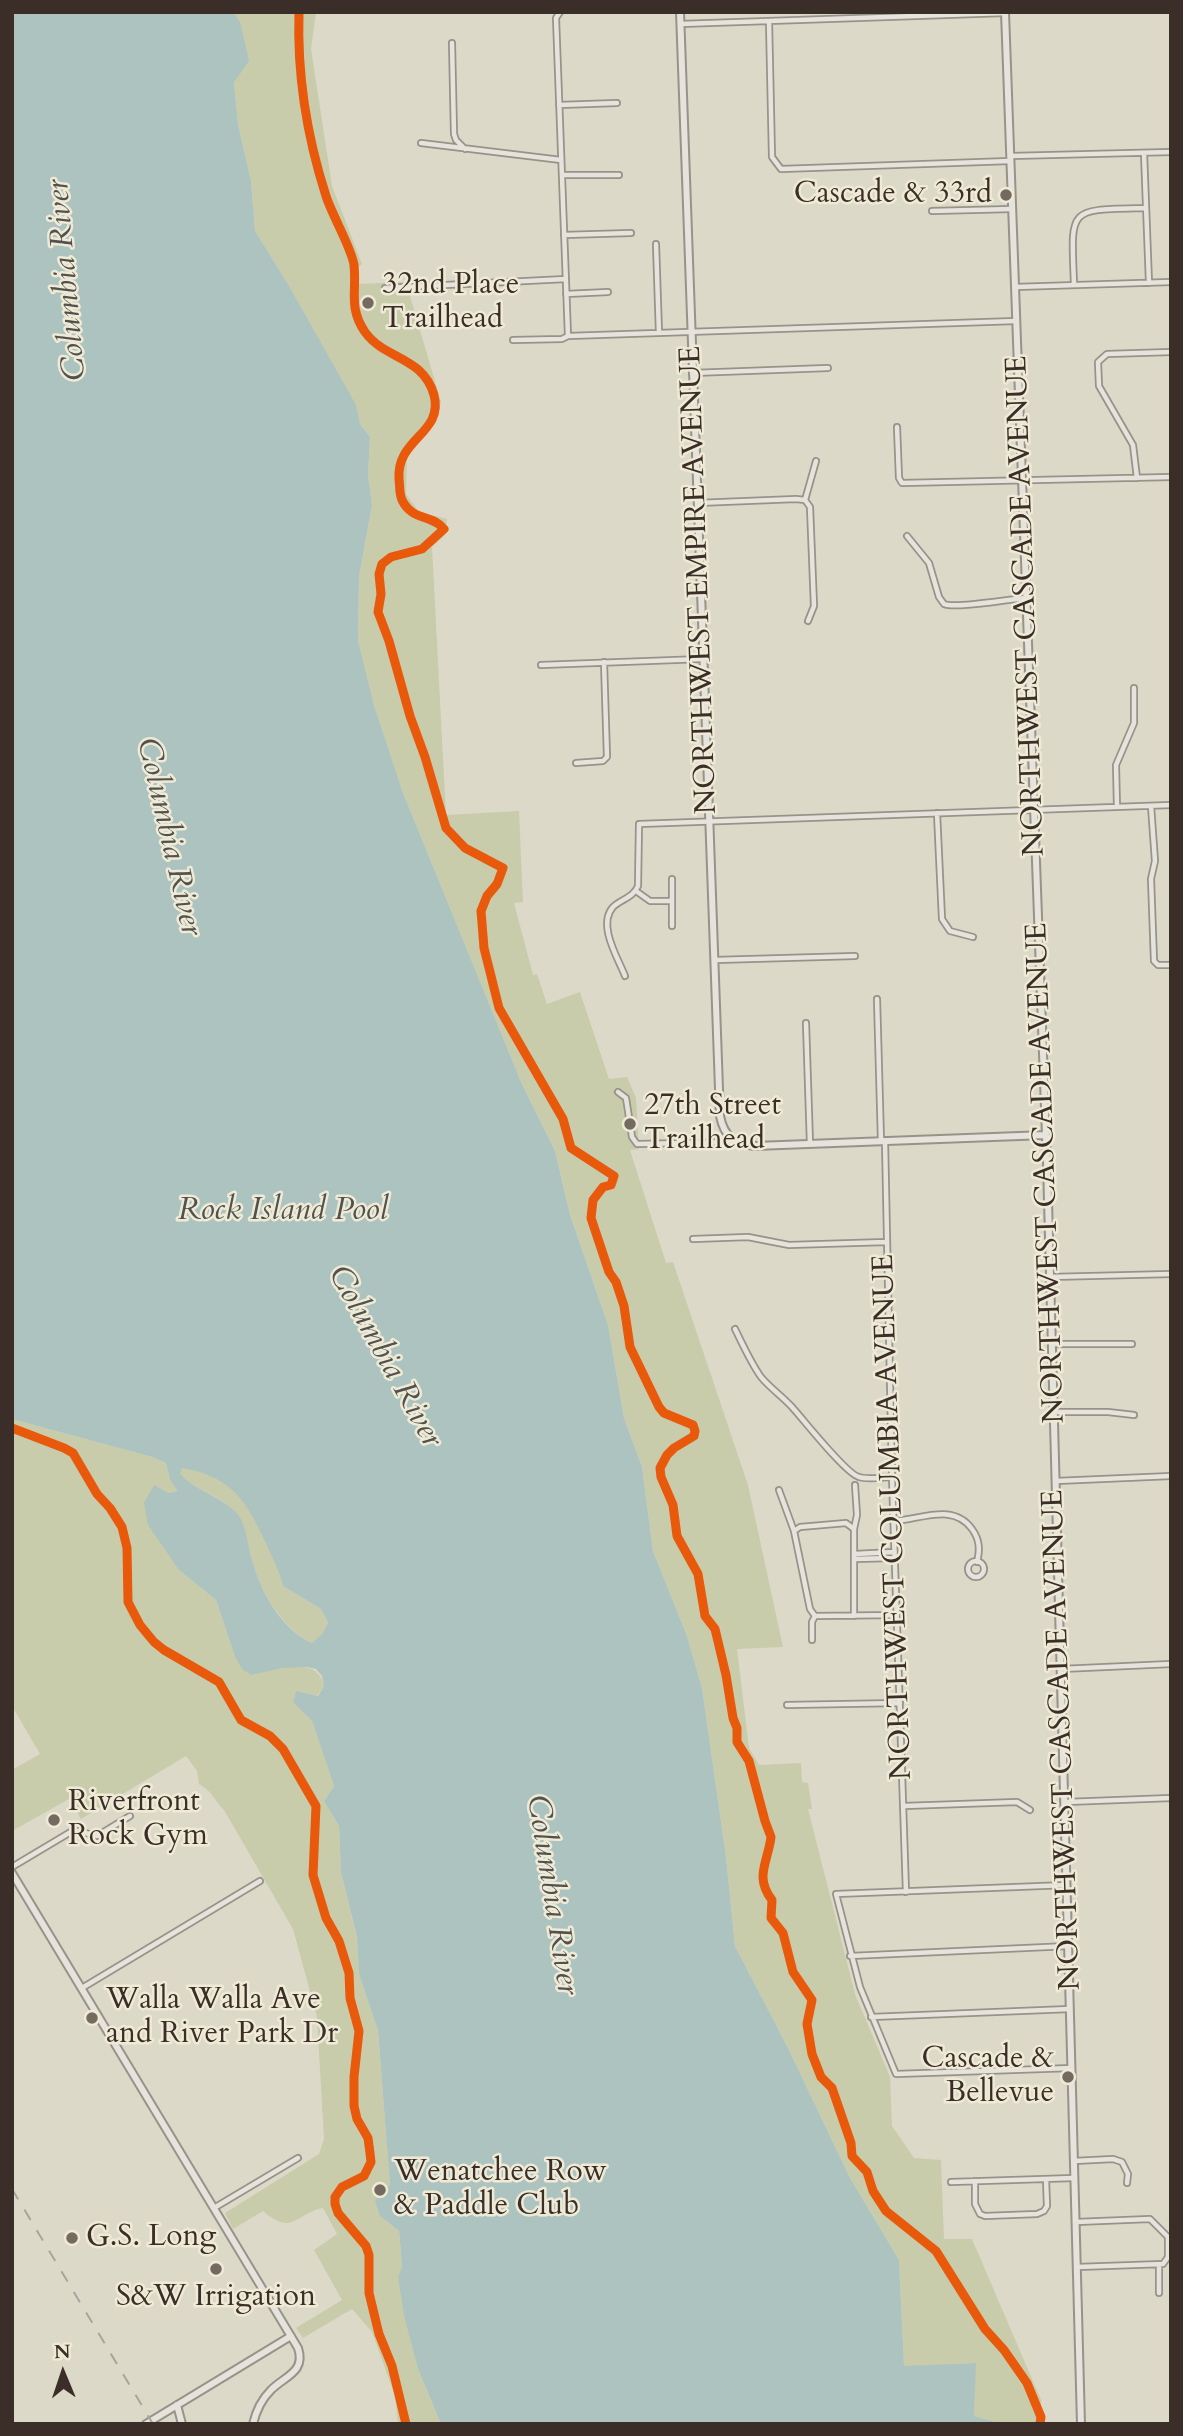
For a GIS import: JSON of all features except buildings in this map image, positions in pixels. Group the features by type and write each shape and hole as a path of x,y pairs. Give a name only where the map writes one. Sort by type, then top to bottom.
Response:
{"street":[{"path":"560,12 556,18 568,336"},
{"name":"NORTHWEST EMPIRE AVENUE","path":"680,12 720,1116 725,1132 735,1142"},
{"path":"680,24 1005,13"},
{"name":"NORTHWEST CASCADE AVENUE","path":"1005,13 1046,1135 1081,2424"},
{"path":"769,21 772,158 779,167 786,170 1171,152"},
{"path":"452,43 454,134 465,150"},
{"path":"559,104 617,103"},
{"path":"421,143 561,160"},
{"path":"1143,153 1149,283"},
{"path":"562,174 620,175"},
{"path":"1074,284 1072,235 1075,221 1082,214 1096,209 1146,208"},
{"path":"932,211 1012,209"},
{"path":"564,235 631,233"},
{"path":"656,244 659,333"},
{"path":"385,288 566,279"},
{"path":"1015,287 1171,282"},
{"path":"566,294 608,292"},
{"path":"513,340 1016,321"},
{"path":"1137,478 1133,445 1102,394 1098,362 1107,354 1171,352"},
{"path":"692,373 828,368"},
{"path":"897,427 899,478 902,483 1171,477"},
{"path":"805,500 816,461"},
{"path":"696,503 805,500 810,507 814,606 808,621"},
{"path":"907,536 929,563 939,597 944,604 954,606 1027,598"},
{"path":"541,665 702,659"},
{"path":"576,763 603,761 607,757 604,662"},
{"path":"1117,807 1116,765 1134,723 1134,688"},
{"path":"625,976 608,933 607,920 612,908 636,891 640,880 639,824 1171,805"},
{"path":"1151,806 1155,861 1151,879 1155,962 1171,965"},
{"path":"937,813 942,919 950,931 973,937"},
{"path":"672,880 672,926"},
{"path":"636,891 650,901 672,901"},
{"path":"714,960 855,956"},
{"name":"NORTHWEST COLUMBIA AVENUE","path":"877,999 906,1892"},
{"path":"806,1023 810,1144"},
{"path":"618,1092 626,1098 632,1137 642,1145 735,1142 755,1146 1046,1135"},
{"path":"693,1239 748,1237 789,1245 886,1242"},
{"path":"1050,1278 1171,1274"},
{"path":"735,1329 759,1374 792,1406 848,1471 859,1477 892,1477"},
{"path":"1052,1344 1132,1344"},
{"path":"1054,1412 1134,1415"},
{"path":"1056,1481 1171,1476"},
{"path":"854,1616 854,1529 857,1515 855,1485"},
{"path":"779,1490 794,1531 810,1609 816,1616 896,1615"},
{"path":"893,1521 946,1513 957,1516 972,1528 977,1538 977,1562"},
{"path":"794,1531 800,1527 846,1523 854,1529"},
{"path":"855,1557 894,1555"},
{"path":"812,1640 812,1622 816,1616"},
{"path":"1061,1670 1171,1664"},
{"path":"787,1705 900,1703"},
{"path":"1066,1802 1171,1798"},
{"path":"903,1806 1017,1802 1030,1810"},
{"path":"12,1867 74,1830 97,1836 130,1816"},
{"path":"12,1873 300,2353 298,2369 264,2397 254,2424"},
{"path":"82,1988 260,1881"},
{"path":"1068,1885 836,1894 850,1956 871,2017 897,2074 1072,2067"},
{"path":"850,1956 1070,1946"},
{"path":"871,2017 1071,2008"},
{"path":"213,2208 299,2158"},
{"path":"1074,2161 1122,2162 1128,2174 1126,2183"},
{"path":"951,2182 1074,2178"},
{"path":"975,2181 975,2204 980,2214 985,2216 1037,2214 1044,2211 1047,2206 1046,2179"},
{"path":"1076,2221 1150,2219 1168,2236 1168,2257 1163,2264 1077,2267"},
{"path":"1159,2264 1159,2293"},
{"path":"147,2423 290,2336"},
{"path":"177,2405 182,2424"}],"green space":[{"path":"234,12 316,12 311,49 332,186 362,264 358,267 359,284 406,282 441,402 436,422 407,457 406,494 419,512 447,519 445,535 432,547 446,815 519,811 523,902 514,903 533,975 537,974 547,1004 580,992 609,1079 627,1077 636,1098 639,1149 630,1150 666,1263 673,1262 748,1485 783,1647 737,1649 749,1748 759,1765 801,1763 802,1782 808,1783 812,1809 808,1809 855,1994 890,2077 892,2126 914,2158 941,2160 944,2239 972,2239 1041,2400 1042,2424 994,2424 974,2416 975,2363 904,2367 899,2260 849,2176 788,2048 735,1946 726,1857 702,1688 687,1636 653,1551 642,1467 624,1418 608,1325 570,1213 555,1151 521,1082 403,793 374,705 358,640 359,577 372,505 368,475 370,437 360,424 355,405 288,284 255,231 251,181 238,124 234,82 240,22"},
{"path":"12,1419 166,1463 170,1480 179,1491 169,1493 155,1486 179,1570 216,1600 235,1657 253,1675 284,1668 305,1667 320,1676 324,1686 317,1696 296,1691 293,1701 312,1721 334,1786 324,1801 339,1826 341,1872 357,1938 359,1974 378,2031 390,2185 385,2191 380,2216 399,2231 402,2266 398,2277 418,2369 441,2424 398,2424 395,2396 372,2332 352,2309 303,2338 296,2328 342,2300 314,2250 337,2234 323,2208 288,2223 273,2219 263,2211 233,2229 225,2213 319,2154 324,2139 317,2017 293,1929 224,1810 211,1793 199,1784 197,1771 186,1756 81,1819 69,1799 12,1831 12,1770 40,1754 12,1706"},
{"path":"182,1467 224,1482 244,1502 268,1544 283,1586 321,1609 328,1624 312,1643 281,1618 266,1594 237,1514 229,1505 185,1480 179,1474"}],"water":[{"name":"Rock Island Pool","path":"12,12 234,12 240,22 249,61 234,82 238,124 251,181 255,231 356,405 360,424 370,437 368,475 372,505 359,577 358,640 374,705 403,793 521,1082 555,1151 570,1214 608,1325 624,1418 642,1467 653,1551 687,1636 702,1688 726,1857 735,1946 788,2048 849,2176 899,2260 904,2366 976,2363 974,2416 994,2424 441,2424 418,2369 404,2315 398,2277 402,2266 399,2231 380,2216 375,2201 390,2185 378,2031 359,1974 357,1937 341,1872 339,1826 324,1801 334,1786 312,1721 293,1702 296,1691 318,1696 324,1686 322,1676 316,1669 307,1667 283,1668 252,1675 243,1670 235,1657 216,1600 179,1570 148,1525 144,1503 154,1485 169,1493 178,1491 170,1480 166,1463 12,1419","holes":["182,1468 222,1482 240,1498 262,1535 283,1586 321,1609 328,1623 322,1634 312,1643 290,1628 265,1594 238,1515 228,1505 180,1474"]}],"railway":[{"path":"12,2189 153,2424"}],"cycle path":[{"path":"299,12 302,82 313,151 326,196 354,265 357,315 373,341 413,365 429,382 434,395 432,419 405,454 400,465 399,479 402,500 406,507 444,529 422,549 391,557 382,564 379,574 381,594 378,612 446,828 465,848 503,868 481,911 484,948 499,1008 563,1119 571,1148 614,1176 611,1185 603,1187 593,1200 591,1218 609,1272 616,1282 624,1306 630,1347 659,1407 664,1413 693,1425 695,1431 694,1436 667,1455 660,1468 661,1477 673,1505 677,1536 698,1574 705,1616 715,1629 737,1728 737,1742 749,1761 771,1837 764,1869 764,1884 772,1900 771,1918 783,1933 793,1972 812,2000 807,2024 812,2054 821,2077 832,2088 851,2143 852,2156 867,2172 873,2191 886,2211 936,2251 985,2329 1004,2350 1027,2383 1041,2417 1040,2424"},
{"path":"12,1428 73,1453 97,1494 122,1527 127,1548 128,1602 140,1625 164,1650 219,1682 241,1720 270,1736 283,1749 316,1806 313,1875 326,1918 339,1941 349,1973 350,1998 359,2031 354,2106 357,2119 368,2138 371,2162 364,2176 342,2187 335,2197 335,2204 338,2213 366,2246 369,2255 369,2293 379,2334 392,2366 406,2424"}],"place":[{"name":"Cascade & 33rd","path":"1006,195"},
{"name":"32nd Place Trailhead","path":"368,303"},
{"name":"27th Street Trailhead","path":"630,1124"},
{"name":"Riverfront Rock Gym","path":"54,1820"},
{"name":"Walla Walla Ave and River Park Dr","path":"92,2018"},
{"name":"Cascade & Bellevue","path":"1068,2077"},
{"name":"Wenatchee Row & Paddle Club","path":"380,2190"},
{"name":"G.S. Long","path":"72,2238"},
{"name":"S&W Irrigation","path":"216,2269"}],"water label":[{"name":"Columbia River","path":"68,280"},
{"name":"Columbia River","path":"168,837"},
{"name":"Columbia River","path":"384,1357"},
{"name":"Columbia River","path":"551,1895"}]}
